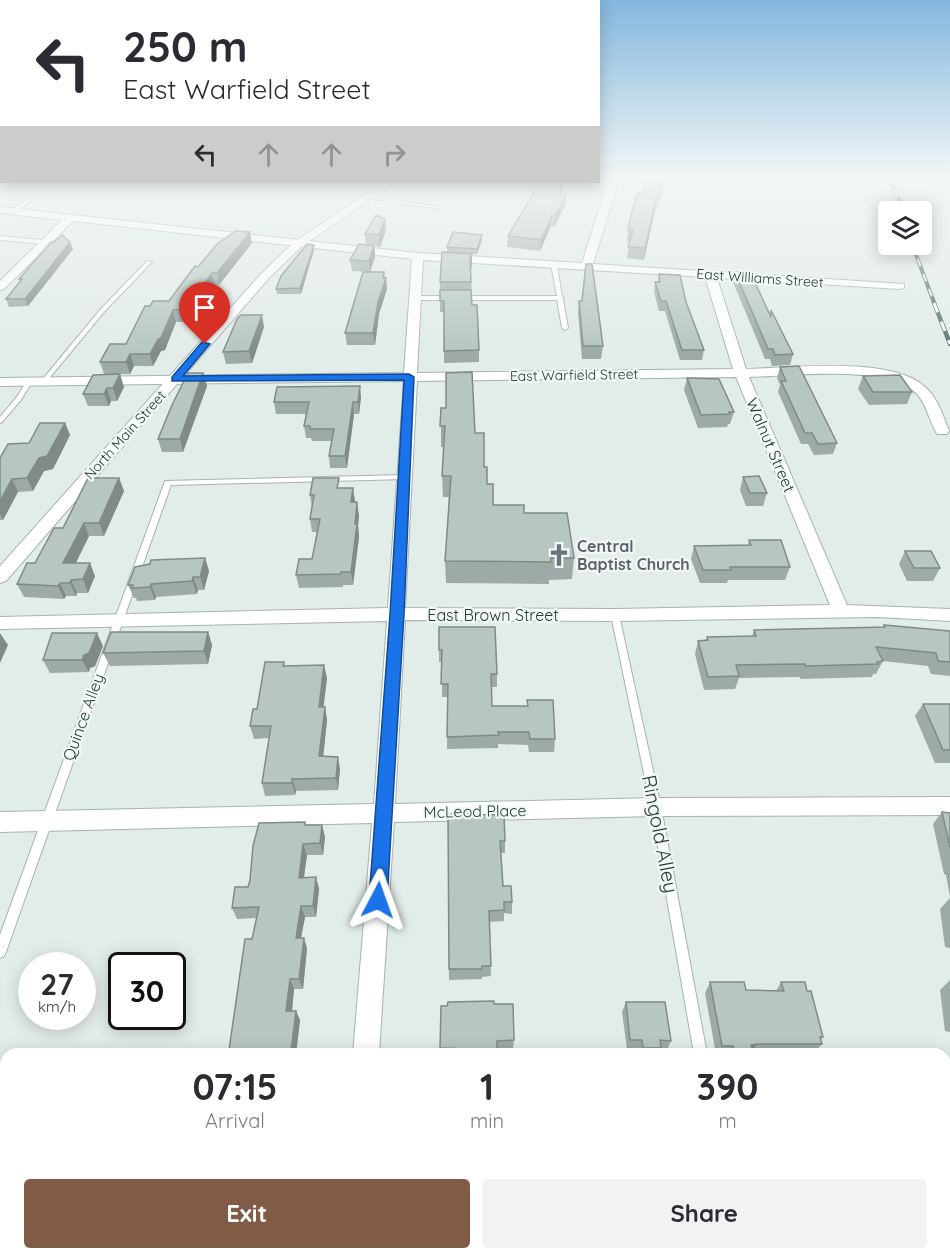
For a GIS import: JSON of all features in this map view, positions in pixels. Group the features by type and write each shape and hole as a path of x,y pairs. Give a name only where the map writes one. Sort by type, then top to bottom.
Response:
{"street":[{"path":"0,287 51,235"},
{"name":"East Williams Street","path":"217,235 418,256 900,286"},
{"name":"North Main Street","path":"0,577 265,276 298,244 312,235"},
{"path":"587,266 597,235"},
{"path":"366,1048 397,614 409,377 418,256"},
{"name":"Walnut Street","path":"710,275 741,374 840,611"},
{"name":"East Warfield Street","path":"0,382 863,373 894,375 913,383 923,392 942,431"},
{"name":"East Brown Street","path":"0,622 397,614 615,615 840,611 950,615"},
{"name":"McLeod Place","path":"0,822 656,807 950,806"}],"lane":[{"path":"0,238 43,242"},
{"path":"44,381 102,311 149,262"},
{"path":"554,265 565,328"},
{"path":"416,298 561,298"},
{"path":"0,421 19,399 28,382"},
{"name":"Quince Alley","path":"0,952 168,483 404,477"},
{"name":"Ringold Alley","path":"615,615 656,807 700,1048"}],"building":[{"path":"62,235 70,242 25,299 6,299 22,279 19,279 51,242 53,243"},
{"path":"231,235 248,235 217,273 212,273 199,291 192,290 183,310 173,310 161,338 158,339 150,354 130,354 126,362 100,362 110,344 126,344 145,306 150,306 153,301 169,301 195,266 198,267 217,244"},
{"path":"452,235 482,235 477,249 447,247"},
{"path":"509,235 543,235 541,240"},
{"path":"632,235 648,235 645,248 628,247"},
{"path":"307,244 314,245 300,288 276,289 281,276"},
{"path":"359,244 374,246 369,261 350,260"},
{"path":"442,252 472,254 470,259 471,282 440,282"},
{"path":"586,264 592,264 603,346 583,346 579,301 582,301"},
{"path":"363,272 384,272 383,278 386,278 378,302 373,333 345,333"},
{"path":"735,272 750,272 771,317 771,310 793,354 775,355 773,349 768,349"},
{"path":"659,274 680,275 686,302 704,350 682,350 666,301 661,301 655,282 660,282"},
{"path":"440,290 471,290 472,305 477,305 479,350 444,351 444,301 440,301"},
{"path":"241,315 262,315 249,351 223,352 237,319"},
{"path":"799,366 837,443 818,444 812,433 805,433 781,381 786,381 780,367"},
{"path":"472,372 475,433 484,433 484,467 487,467 487,484 493,484 493,505 524,505 524,513 567,513 574,558 551,558 551,562 445,561 451,476 442,476 445,426 440,426 441,408 446,408 446,373"},
{"path":"188,373 203,373 180,439 158,439 172,405"},
{"path":"120,374 113,388 107,388 104,394 83,394 93,375"},
{"path":"900,375 912,392 873,392 863,376"},
{"path":"687,378 719,379 734,412 701,415"},
{"path":"360,386 358,402 353,402 345,456 329,456 334,429 310,429 310,426 304,426 309,402 274,402 277,387"},
{"path":"40,423 65,423 47,456 39,458 27,478 12,479 0,501 0,458 8,444 29,443"},
{"path":"759,476 767,493 750,493 743,477"},
{"path":"88,478 119,478 99,523 84,523 63,563 90,563 83,579 60,583 58,586 17,584 27,563 35,563 54,528 63,528"},
{"path":"313,478 339,478 337,488 353,488 351,502 357,502 355,524 357,524 351,572 296,575 299,559 312,559 320,519 310,519 314,495 310,495"},
{"path":"749,540 781,540 790,567 730,567 731,570 703,570 694,546 751,545"},
{"path":"905,551 931,551 940,568 914,568"},
{"path":"205,558 200,577 193,577 192,581 151,584 150,587 132,588 133,585 128,585 135,567 150,564 151,560"},
{"path":"884,625 950,631 950,662 938,661 936,653 876,647 883,661 877,662 878,664 736,665 739,676 708,677 698,641 708,640 707,637 756,636 754,630 885,627"},
{"path":"439,627 495,627 497,674 491,674 492,706 528,706 527,700 553,700 555,739 530,739 529,732 498,732 499,735 447,737 448,684 441,684 442,650 439,650"},
{"path":"111,632 208,632 204,651 103,653"},
{"path":"52,633 97,633 89,653 84,655 82,660 43,660"},
{"path":"265,662 284,662 283,666 324,665 319,707 325,707 319,756 338,757 336,778 292,779 292,783 262,783 271,726 250,726 253,709 257,709"},
{"path":"923,704 950,704 950,750 943,750"},
{"path":"942,812 950,813 950,847"},
{"path":"448,814 504,815 505,841 500,841 503,886 511,886 512,902 504,902 504,910 489,911 491,966 482,966 482,969 449,969"},
{"path":"305,822 305,825 322,825 320,843 303,844 299,878 316,877 313,906 301,906 296,938 304,938 299,979 290,979 286,1011 296,1011 291,1048 229,1048 245,939 252,939 259,907 232,908 235,887 248,887 253,846 259,823"},
{"path":"710,982 744,982 746,990 784,991 781,982 805,982 807,991 811,991 823,1037 820,1037 822,1044 757,1044 751,1045 752,1048 722,1046"},
{"path":"494,1001 494,1004 513,1004 514,1040 497,1041 497,1048 440,1048 441,1006 447,1006 448,1002"},
{"path":"626,1002 665,1002 671,1041 660,1040 661,1048 643,1048 642,1040 630,1040"}],"railway":[{"path":"916,255 935,305"},
{"path":"934,303 950,344"}],"place":[{"name":"Central Baptist Church","path":"559,555"}],"route":[{"path":"205,344 175,379 409,377 397,614 378,900"}]}
